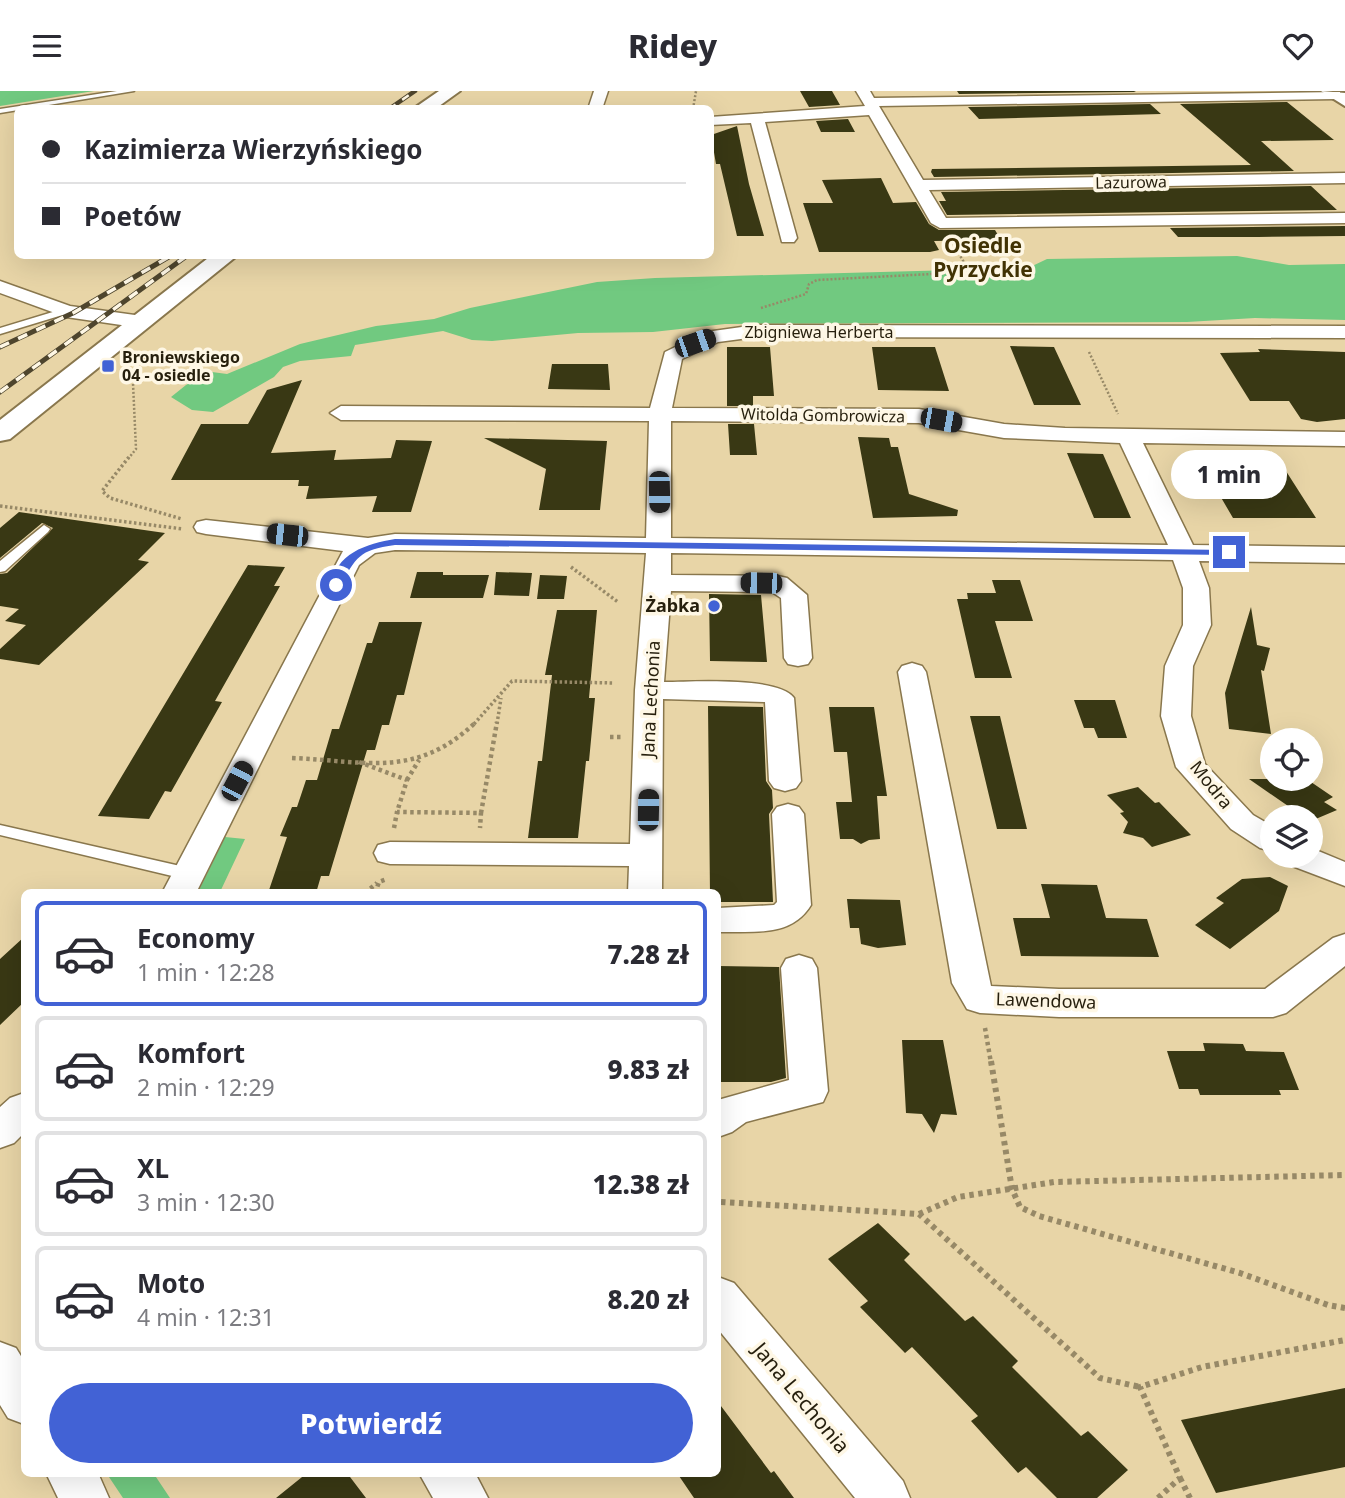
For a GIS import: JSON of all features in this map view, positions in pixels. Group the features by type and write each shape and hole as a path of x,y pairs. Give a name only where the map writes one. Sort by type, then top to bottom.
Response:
{"main road":[{"path":"428,105 451,91"},
{"path":"0,433 222,259"}],"street":[{"path":"714,121 757,118 869,101 1336,96"},
{"path":"869,101 940,223 1345,218"},
{"path":"757,118 788,238"},
{"name":"Lazurowa","path":"917,185 1345,178"},
{"path":"0,287 66,311 142,322"},
{"name":"Zbigniewa Herberta","path":"658,547 660,414 672,356 695,343 728,334 756,331 1345,332"},
{"name":"Witolda Gombrowicza","path":"341,413 919,416 1004,431 1129,437 1345,439"},
{"path":"1129,437 1178,539 1181,552"},
{"path":"197,528 368,546 395,542 1345,555"},
{"path":"183,883 346,565 352,556 368,546"},
{"name":"Jana Lechonia","path":"645,889 649,690 658,583 658,547"},
{"name":"Modra","path":"1181,552 1196,588 1197,625 1179,666 1176,716 1191,767 1242,822 1260,833"},
{"path":"658,583 778,584 794,596 798,658"},
{"name":"Lawendowa","path":"912,672 970,983 980,999 1059,1003 1273,1003 1345,947"},
{"path":"649,690 766,693 779,698 794,905 783,916 721,921"},
{"path":"390,853 647,856"},
{"path":"1323,865 1345,874"},
{"path":"721,1119 735,1109 809,1091 799,968"},
{"path":"0,1132 21,1112"},
{"name":"Jana Lechonia","path":"721,1301 886,1498"},
{"path":"0,1363 21,1397"},
{"path":"72,1477 85,1498"},
{"path":"446,1477 464,1498"}],"lane":[{"path":"43,105 130,91"},
{"path":"0,331 66,311"},
{"path":"0,568 44,529"},
{"path":"0,829 183,883"}],"path":[{"path":"728,334 751,311 806,294 808,284 817,280 970,272 940,223"},
{"path":"1079,332 1129,437"},
{"path":"141,351 133,383 136,449 102,491 110,498 197,528"},
{"path":"0,506 197,528"},
{"path":"568,565 618,602"},
{"path":"292,758 357,761 419,759 461,736 501,697 513,681 614,683"},
{"path":"488,855 479,838 481,813 501,697"},
{"path":"419,759 407,780 397,812 481,813"},
{"path":"357,761 407,780"},
{"path":"980,999 1012,1189 1020,1207 1039,1216 1240,1273 1328,1305 1345,1308"},
{"path":"721,1202 919,1214 956,1197 1073,1180 1280,1180 1345,1175"},
{"path":"919,1214 1100,1378 1140,1387 1202,1367 1345,1340"},
{"path":"1140,1387 1190,1498"},
{"path":"1158,1498 1180,1478"}],"green space":[{"path":"0,91 94,91 0,106"},
{"path":"1237,256 1289,265 1345,264 1345,320 1255,318 1187,322 725,324 653,332 578,333 492,341 472,340 443,331 355,345 351,356 300,361 283,367 274,377 213,412 192,410 171,397 186,385 212,372 227,374 300,344 376,326 434,319 470,308 597,282 655,278 1028,268 1047,259"},
{"path":"225,837 245,839 221,889 199,889"},
{"path":"109,1477 156,1477 170,1498 123,1498"}],"building":[{"path":"800,91 832,91 840,105 809,107"},
{"path":"957,91 1134,91 1136,92 959,94"},
{"path":"1287,102 1334,140 1261,141 1294,171 934,177 931,172 932,169 1251,165 1180,104"},
{"path":"1150,104 1161,114 979,119 968,107"},
{"path":"848,119 855,132 821,132 816,121"},
{"path":"737,126 749,184 764,236 737,236 720,164 716,164 714,134"},
{"path":"881,178 893,203 916,202 929,224 939,230 995,230 1001,240 934,241 939,250 930,252 819,252 803,203 833,203 822,180"},
{"path":"1311,186 1337,210 947,215 939,201 946,201 941,192"},
{"path":"1345,226 1345,236 1258,237 1178,237 1170,228"},
{"path":"1010,346 1054,347 1081,405 1034,405"},
{"path":"727,347 770,347 774,396 753,396 753,406 727,406"},
{"path":"872,347 935,347 949,391 878,390"},
{"path":"1258,349 1345,352 1345,419 1317,422 1301,419 1289,401 1250,401 1220,353 1260,352"},
{"path":"552,364 608,364 610,390 548,389"},
{"path":"302,380 271,453 336,450 334,460 391,458 396,440 432,441 411,512 372,512 377,496 306,499 309,486 298,486 299,480 171,480 201,424 248,424 267,390"},
{"path":"728,424 754,424 757,455 730,455"},
{"path":"858,437 889,438 891,447 898,447 909,494 958,510 957,516 873,518"},
{"path":"484,438 607,441 600,510 539,510 546,469"},
{"path":"1067,453 1103,454 1131,518 1094,518"},
{"path":"1223,456 1277,457 1316,518 1233,518 1219,494 1244,494"},
{"path":"19,512 165,533 138,560 149,562 39,665 0,659 0,649 26,625 5,621 19,609 0,606 0,574 7,573 53,528 42,523 0,558 0,528"},
{"path":"248,565 285,567 274,586 280,586 215,701 222,702 171,792 165,791 149,819 98,816"},
{"path":"417,572 489,575 483,598 410,598"},
{"path":"496,572 532,573 529,596 494,595"},
{"path":"540,575 567,576 564,599 537,599"},
{"path":"992,580 1020,580 1033,621 995,621 1012,678 975,678 957,599 968,599 967,593 996,593"},
{"path":"709,594 761,595 767,662 710,661"},
{"path":"1251,607 1257,645 1270,648 1264,671 1261,670 1270,728 1260,728 1260,733 1229,729 1225,693"},
{"path":"557,610 597,610 589,698 595,698 589,761 586,761 578,838 528,838 538,761 542,761 552,675 545,675"},
{"path":"379,622 422,622 404,695 397,695 389,725 382,725 375,750 367,750 329,876 321,876 317,889 269,889 287,837 280,836 292,807 297,807 306,780 317,780 332,729 339,729 367,643 372,643"},
{"path":"1074,700 1115,700 1127,738 1098,738 1094,728 1084,728"},
{"path":"708,706 763,707 766,781 772,790 773,808 769,814 773,902 721,902 721,889 710,889"},
{"path":"829,707 874,707 887,796 877,796 880,839 861,844 853,839 840,839 836,802 852,802 847,752 834,752"},
{"path":"970,716 1000,716 1027,829 997,829"},
{"path":"1249,779 1260,779 1260,787"},
{"path":"1138,787 1155,803 1159,802 1191,835 1152,847 1143,838 1123,833 1128,822 1120,813 1124,812 1107,795"},
{"path":"1323,790 1333,797 1324,802 1337,810 1323,816 1323,805 1287,805 1266,791"},
{"path":"1270,877 1288,886 1279,911 1230,949 1195,925 1224,903 1216,898 1242,879"},
{"path":"1041,884 1097,885 1106,918 1147,919 1159,957 1021,956 1013,918 1050,918"},
{"path":"847,899 900,900 906,945 878,948 861,944 859,928 850,928"},
{"path":"21,940 21,1005 0,1025 0,959"},
{"path":"721,966 779,967 786,1078 771,1082 721,1082"},
{"path":"902,1040 943,1040 957,1115 941,1114 934,1133 922,1114 906,1113"},
{"path":"1203,1043 1243,1044 1246,1051 1284,1052 1299,1090 1279,1090 1281,1095 1200,1095 1198,1089 1179,1089 1167,1051 1205,1051"},
{"path":"878,1223 910,1254 904,1260 965,1321 973,1316 1018,1361 1012,1367 1081,1436 1088,1431 1128,1470 1097,1498 1057,1498 1026,1467 1018,1473 971,1421 978,1416 912,1347 905,1353 860,1307 868,1301 828,1259"},
{"path":"1345,1388 1345,1467 1216,1493 1181,1420"},
{"path":"721,1406 771,1473 774,1471 794,1498 694,1498 680,1477 721,1477"},
{"path":"302,1477 350,1477 366,1498 276,1498"}],"railway":[{"path":"395,105 415,91"},
{"path":"0,347 73,313 165,259"},
{"path":"0,392 183,259"}],"place":[{"name":"Broniewskiego 04 - osiedle","path":"108,366"},
{"name":"Żabka","path":"714,606"}],"district":[{"name":"Osiedle Pyrzyckie","path":"983,258"}],"route":[{"path":"336,585 352,556 368,546 395,542 1229,552"}]}
